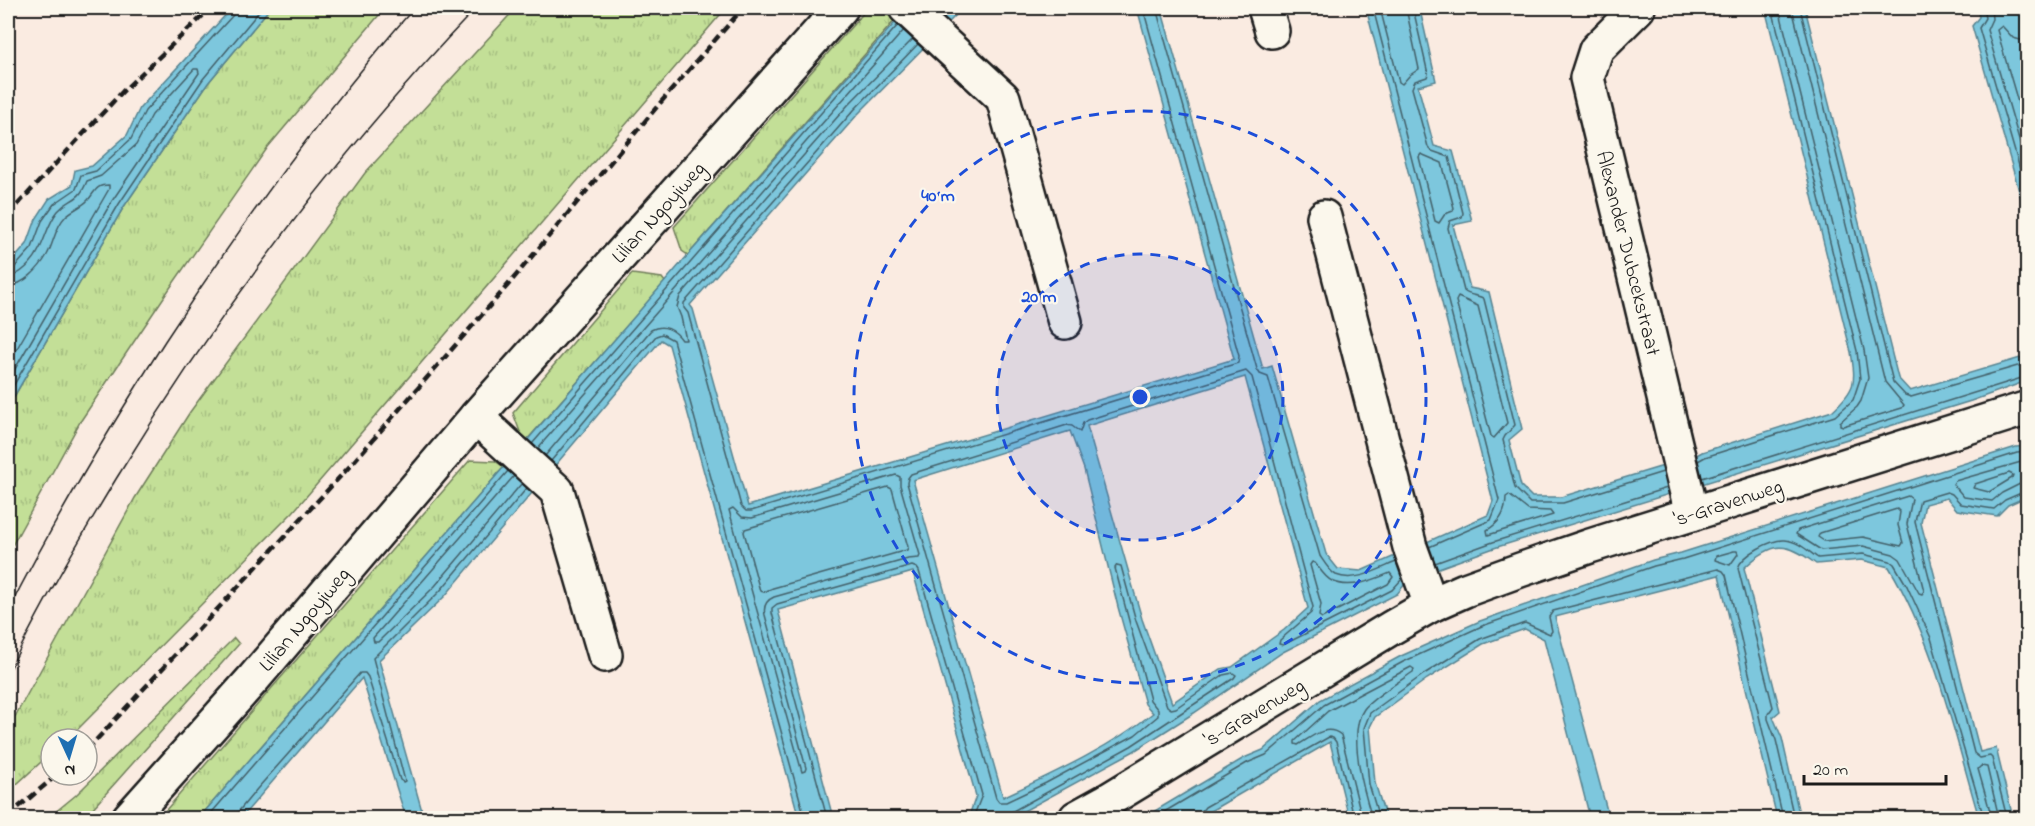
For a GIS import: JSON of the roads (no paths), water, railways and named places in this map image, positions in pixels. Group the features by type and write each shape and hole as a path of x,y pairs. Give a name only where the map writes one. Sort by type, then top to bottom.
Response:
{"street":[{"name":"Lilian Ngoyiweg","path":"129,819 254,678 476,417 841,8"},
{"path":"906,8 1003,98 1065,322"},
{"name":"Alexander Dubcekstraat","path":"1638,8 1596,50 1587,78 1690,506"},
{"path":"1324,217 1420,576"},
{"name":"'s-Gravenweg","path":"1076,819 1420,576 1465,590 1690,506 2028,408"},
{"path":"476,417 557,491 605,656"}],"water":[{"path":"232,8 270,8 208,83 123,208 8,407 8,266 27,244 36,219 49,199 72,185 75,170 92,166 127,135 140,108"},
{"path":"908,8 963,8 858,114 690,305 748,506 1234,359 1137,8 1161,8 1263,369 1272,366 1326,554 1338,569 1361,571 1488,515 1493,501 1366,8 1420,10 1436,81 1418,86 1434,146 1453,151 1472,221 1453,225 1470,288 1489,292 1522,429 1509,440 1521,486 1532,497 1561,497 1693,457 1702,452 1832,411 1850,391 1854,378 1851,352 1765,8 1805,8 1898,378 1910,391 2027,356 2027,381 1971,401 1494,548 1436,569 1405,584 1397,594 1283,652 1134,751 1011,818 959,818 970,813 976,796 913,572 778,610 833,818 799,818 669,345 661,340 445,596 379,660 424,818 406,818 362,678 241,818 199,818 688,255","holes":["1245,377 1308,608 1284,630 1232,667 1221,669 1172,703 1142,619 1087,426","1070,431 1084,469 1145,704 1153,713 1100,749 1003,797 913,480"]},
{"path":"1977,8 2022,8 2027,29 2027,219 1972,26 1979,17"},
{"path":"2027,446 2027,494 2024,498 2008,505 1997,516 1957,510 1947,498 1925,504 1921,523 1980,752 1996,748 2013,818 1979,818 1952,721 1931,657 1905,596 1889,567 1862,560 1816,564 1796,551 1780,547 1763,553 1744,568 1780,711 1773,717 1782,738 1800,818 1777,818 1719,575 1555,617 1609,818 1590,818 1544,639 1525,629 1483,644 1427,679 1375,717 1370,727 1375,783 1386,818 1349,818 1330,742 1207,813 1208,818 1143,818 1244,758 1263,750 1320,700 1401,656 1480,621 1653,560 2016,447"}],"tram line":[{"path":"8,611 83,474 165,341 253,212 315,128 414,8"},
{"path":"8,673 59,575 116,479 239,293 329,175 425,63 476,8"}],"railway":[{"path":"8,215 123,91 211,8"},
{"path":"99,737 349,467 508,285 743,8"},
{"path":"8,816 43,787"}]}
